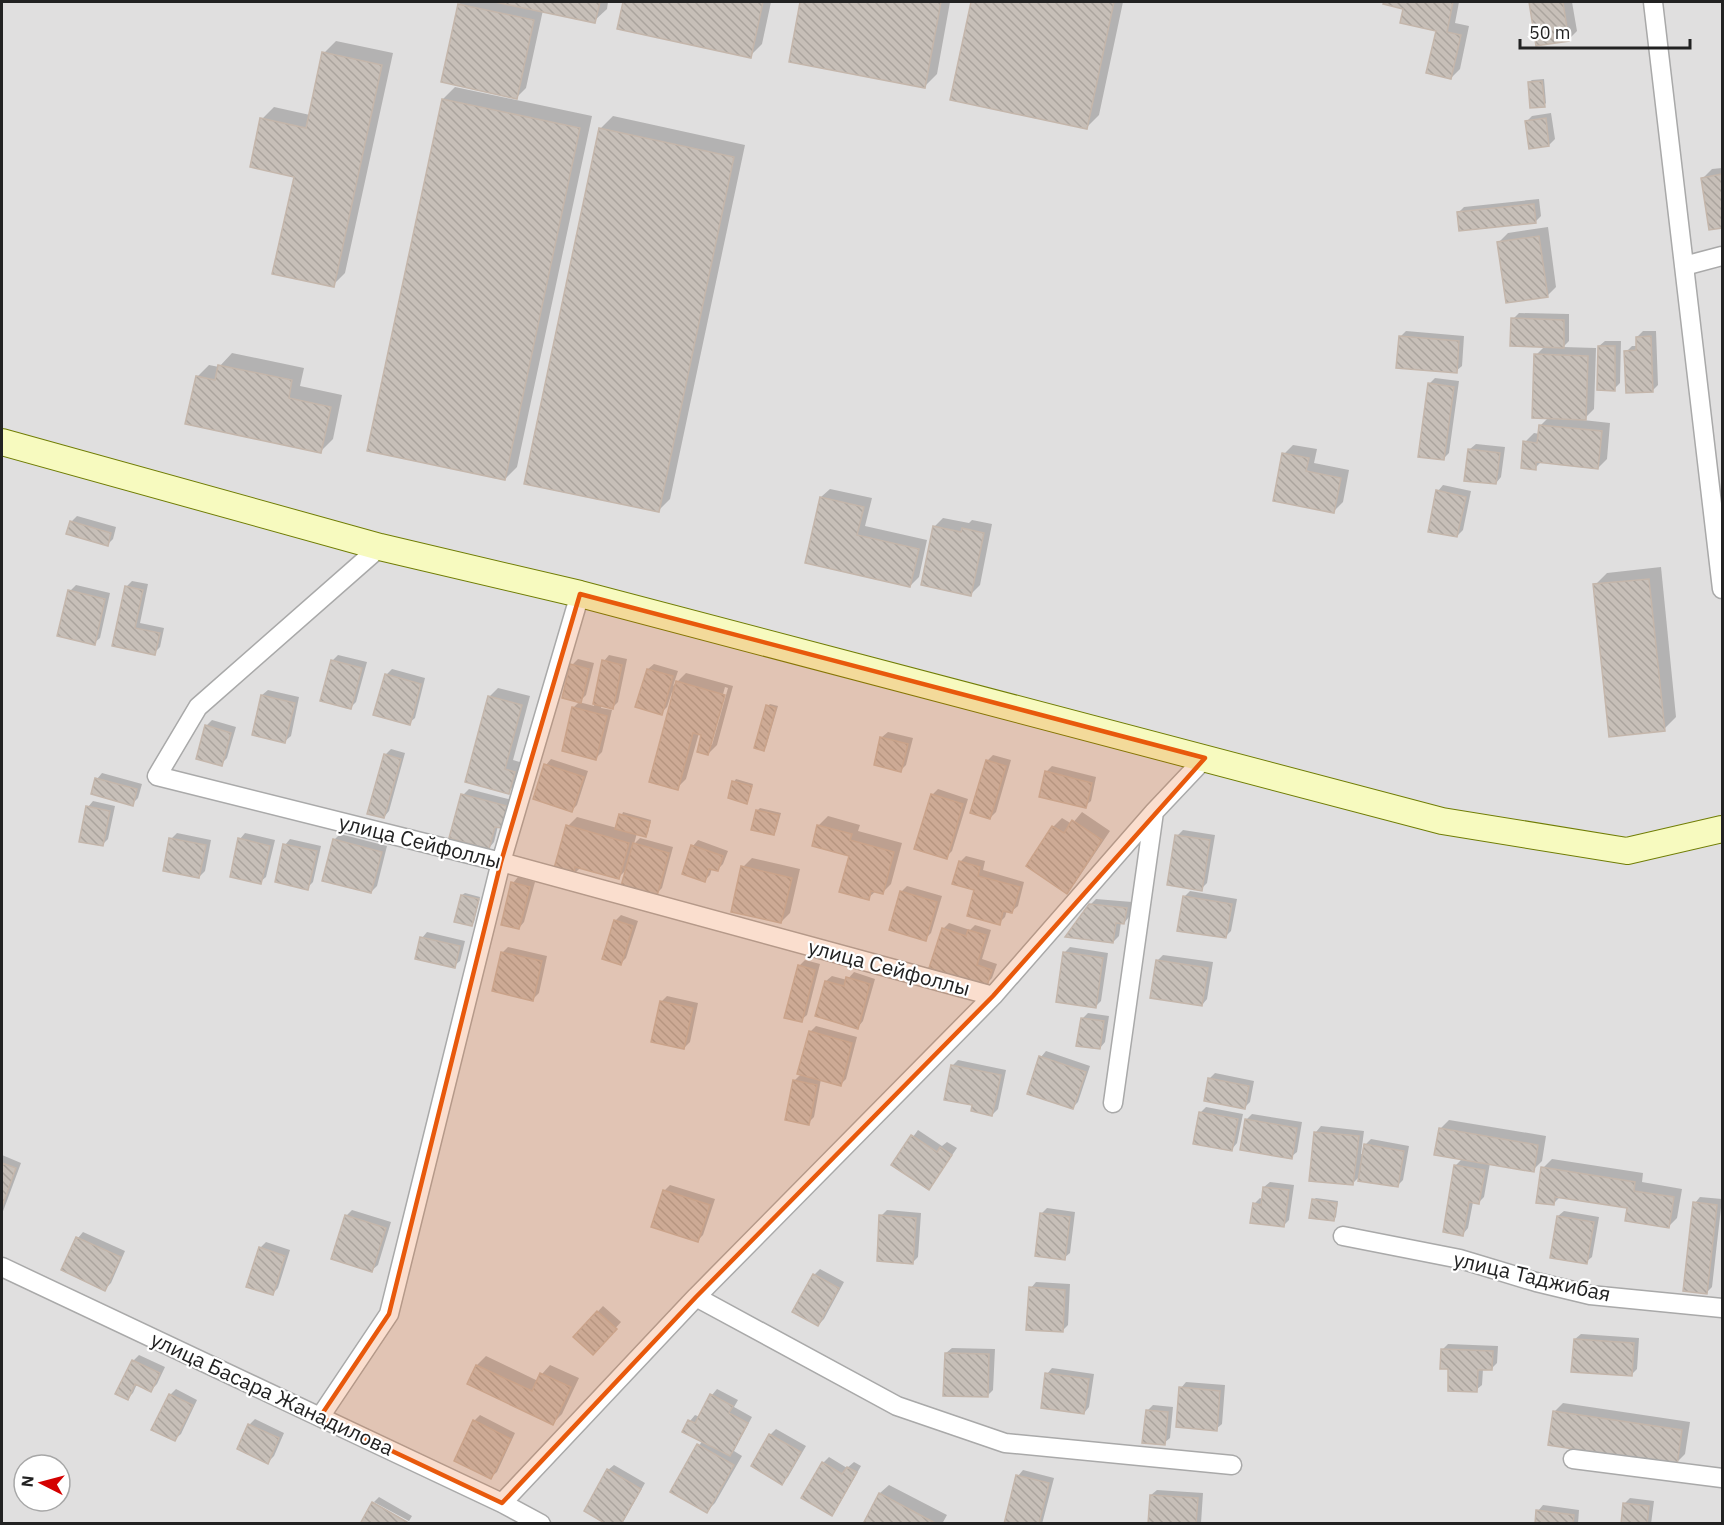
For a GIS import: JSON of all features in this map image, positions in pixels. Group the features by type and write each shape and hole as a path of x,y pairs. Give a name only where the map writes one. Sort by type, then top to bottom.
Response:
{"street":[{"path":"1653,2 1722,590"},
{"path":"1684,266 1722,256"},
{"path":"2,442 380,547 580,594 1442,821 1627,851 1722,829"},
{"name":"улица Сейфоллы","path":"380,547 198,707 157,776 501,862 993,996"},
{"path":"320,1417 389,1314 501,862 580,594"},
{"path":"502,1503 696,1297 993,996 1154,812 1205,758"},
{"path":"1113,1103 1154,812"},
{"name":"улица Таджибая","path":"1343,1236 1460,1259 1536,1282 1590,1294 1722,1308"},
{"name":"улица Басара Жанадилова","path":"2,1267 502,1503 541,1524"},
{"path":"696,1297 897,1406 1005,1443 1232,1465"},
{"path":"1573,1459 1722,1478"}],"highlighted area":[{"path":"580,594 1205,758 993,996 696,1297 502,1503 320,1417 389,1314 501,862"}],"shaded area":[{"path":"2,2 1722,2 1722,1523 2,1524"}],"building":[{"path":"495,2 600,2 595,23"},
{"path":"623,2 763,2 751,58 617,29"},
{"path":"800,2 941,2 925,88 789,62"},
{"path":"971,2 1114,2 1087,129 950,100"},
{"path":"1384,2 1453,2 1447,32 1461,35 1451,79 1426,73 1436,31 1400,23 1403,9 1383,4"},
{"path":"1529,2 1563,2 1569,41 1536,46"},
{"path":"458,4 534,20 517,99 441,82"},
{"path":"322,52 382,65 334,287 272,274 294,177 250,167 260,118 306,128"},
{"path":"1542,81 1545,107 1530,108 1528,82"},
{"path":"442,99 580,128 505,480 367,451"},
{"path":"1546,118 1549,146 1529,149 1525,121"},
{"path":"599,128 734,157 659,512 524,484"},
{"path":"1722,174 1722,228 1709,230 1701,178"},
{"path":"1534,204 1536,223 1459,231 1457,212"},
{"path":"1539,236 1548,297 1506,303 1497,242"},
{"path":"1511,318 1564,320 1564,348 1510,346"},
{"path":"1399,336 1459,341 1457,373 1396,368"},
{"path":"1651,336 1653,392 1626,393 1624,351 1636,350 1636,337"},
{"path":"1598,346 1615,346 1615,391 1597,390"},
{"path":"1534,354 1588,356 1586,420 1532,418"},
{"path":"218,365 292,380 289,398 331,407 321,453 185,424 196,376 215,380"},
{"path":"1428,383 1454,387 1444,460 1418,457"},
{"path":"1539,425 1602,431 1598,469 1536,462 1536,470 1521,468 1523,441 1537,443"},
{"path":"1468,449 1500,453 1496,484 1464,481"},
{"path":"1282,453 1309,458 1306,471 1341,478 1334,513 1273,501"},
{"path":"1436,490 1466,497 1457,537 1428,532"},
{"path":"820,497 864,507 857,535 919,549 910,587 805,563"},
{"path":"70,521 111,533 108,546 66,534"},
{"path":"933,526 961,532 962,528 984,533 971,596 921,585"},
{"path":"1649,579 1665,731 1609,737 1593,584"},
{"path":"125,586 143,590 135,628 160,633 155,655 112,646"},
{"path":"68,590 105,599 95,645 57,636"},
{"path":"331,660 362,668 351,709 320,701"},
{"path":"602,660 622,665 613,709 593,704"},
{"path":"570,664 589,669 581,703 562,698"},
{"path":"647,669 673,676 662,715 635,707"},
{"path":"385,674 421,684 410,725 373,715"},
{"path":"676,681 725,695 708,755 697,752 701,735 693,733 678,790 649,782"},
{"path":"261,695 295,703 285,743 252,735"},
{"path":"488,696 522,705 505,769 515,772 509,794 465,782"},
{"path":"766,705 776,708 764,751 754,748"},
{"path":"572,707 607,716 596,760 562,751"},
{"path":"205,725 231,733 222,766 196,759"},
{"path":"880,737 908,744 901,772 874,765"},
{"path":"384,754 401,759 384,818 367,814"},
{"path":"986,760 1006,766 990,819 970,813"},
{"path":"544,764 584,777 572,812 533,799"},
{"path":"1045,771 1092,783 1086,808 1039,797"},
{"path":"95,778 137,789 133,806 91,794"},
{"path":"732,781 752,786 747,804 728,798"},
{"path":"461,794 507,806 501,828 495,827 489,849 449,838"},
{"path":"931,794 963,804 947,859 914,849"},
{"path":"86,806 110,811 103,846 79,842"},
{"path":"756,810 779,815 774,835 751,830"},
{"path":"619,814 650,822 646,837 615,829"},
{"path":"1072,820 1102,840 1067,894 1026,866 1052,826 1064,833"},
{"path":"566,825 629,843 619,879 575,867 573,877 553,872"},
{"path":"817,825 852,834 850,840 894,852 883,894 871,891 869,900 839,892 849,856 812,846"},
{"path":"1175,835 1210,840 1202,891 1167,885"},
{"path":"169,838 206,845 199,878 163,871"},
{"path":"238,838 270,846 261,884 230,877"},
{"path":"333,839 382,852 371,893 322,881"},
{"path":"633,843 669,853 657,896 621,886"},
{"path":"283,844 317,851 308,890 275,882"},
{"path":"691,845 723,856 718,871 709,869 705,882 682,874"},
{"path":"959,861 980,867 978,876 1020,887 1012,913 1003,911 1000,925 967,916 974,890 952,884"},
{"path":"741,866 792,878 781,923 731,912"},
{"path":"511,882 530,887 519,929 501,925"},
{"path":"900,891 937,902 926,941 889,930"},
{"path":"461,895 479,899 472,926 454,922"},
{"path":"1183,896 1232,904 1226,938 1177,931"},
{"path":"1089,904 1127,908 1124,924 1116,923 1113,943 1065,937"},
{"path":"614,920 633,926 621,965 602,959"},
{"path":"942,928 966,936 968,930 986,935 977,965 992,970 987,986 929,968"},
{"path":"420,937 460,946 455,968 415,959"},
{"path":"501,952 542,961 533,1001 492,991"},
{"path":"1063,952 1103,958 1096,1008 1056,1002"},
{"path":"1156,960 1208,968 1202,1006 1150,998"},
{"path":"798,965 815,970 802,1022 784,1018"},
{"path":"846,977 870,984 858,1029 815,1016 825,981 844,986"},
{"path":"660,1001 693,1008 684,1049 651,1042"},
{"path":"1081,1018 1104,1021 1100,1049 1076,1046"},
{"path":"809,1031 852,1043 841,1086 797,1074"},
{"path":"1039,1056 1086,1072 1073,1109 1027,1094"},
{"path":"951,1065 1001,1075 992,1116 971,1111 972,1105 944,1100"},
{"path":"1208,1078 1249,1086 1245,1109 1204,1101"},
{"path":"793,1080 817,1085 809,1125 785,1120"},
{"path":"1199,1112 1238,1119 1232,1151 1193,1144"},
{"path":"1245,1119 1297,1128 1292,1159 1240,1150"},
{"path":"1439,1128 1538,1145 1534,1172 1434,1155"},
{"path":"1314,1132 1359,1136 1353,1185 1309,1181"},
{"path":"911,1135 937,1152 940,1147 952,1155 929,1190 891,1165"},
{"path":"1364,1144 1404,1151 1398,1187 1358,1181"},
{"path":"2,1163 16,1168 2,1207"},
{"path":"1454,1165 1485,1170 1479,1204 1469,1202 1463,1236 1443,1232"},
{"path":"1541,1167 1635,1182 1634,1191 1674,1197 1669,1228 1625,1221 1627,1208 1555,1197 1554,1205 1536,1203"},
{"path":"1263,1187 1289,1190 1284,1227 1250,1223 1253,1203 1261,1205"},
{"path":"663,1190 710,1205 698,1242 651,1227"},
{"path":"1312,1199 1337,1203 1334,1221 1309,1218"},
{"path":"1693,1202 1717,1205 1707,1294 1683,1291"},
{"path":"1040,1213 1070,1217 1065,1260 1035,1256"},
{"path":"345,1215 386,1228 372,1272 331,1259"},
{"path":"879,1215 916,1218 913,1264 877,1261"},
{"path":"1557,1216 1594,1222 1587,1264 1550,1258"},
{"path":"76,1237 121,1257 105,1291 61,1270"},
{"path":"259,1247 285,1256 273,1295 246,1287"},
{"path":"813,1274 839,1288 818,1326 792,1312"},
{"path":"1029,1287 1065,1290 1063,1332 1026,1330"},
{"path":"597,1311 617,1329 593,1355 573,1337"},
{"path":"1574,1339 1634,1343 1632,1376 1571,1372"},
{"path":"1441,1349 1493,1351 1492,1370 1478,1370 1477,1392 1448,1391 1448,1369 1440,1369"},
{"path":"945,1353 989,1354 988,1397 943,1396"},
{"path":"132,1360 160,1373 151,1392 135,1384 128,1400 115,1394"},
{"path":"476,1365 532,1391 540,1373 571,1387 553,1425 467,1384"},
{"path":"1045,1373 1089,1379 1084,1414 1041,1408"},
{"path":"1179,1387 1220,1391 1217,1431 1176,1427"},
{"path":"169,1394 193,1405 175,1441 151,1430"},
{"path":"710,1394 733,1406 729,1413 748,1423 730,1456 682,1432 688,1420 695,1423"},
{"path":"1146,1410 1168,1412 1165,1445 1142,1443"},
{"path":"1553,1411 1682,1430 1677,1465 1548,1445"},
{"path":"473,1420 511,1439 491,1479 454,1461"},
{"path":"248,1424 279,1438 268,1464 237,1449"},
{"path":"769,1434 801,1452 782,1485 751,1466"},
{"path":"697,1444 734,1465 707,1513 670,1492"},
{"path":"822,1462 842,1474 847,1467 857,1472 832,1516 801,1498"},
{"path":"607,1469 641,1489 621,1524 606,1524 584,1511"},
{"path":"1016,1475 1049,1483 1039,1524 1004,1524"},
{"path":"879,1493 937,1524 863,1524"},
{"path":"1150,1495 1198,1498 1196,1524 1148,1524"},
{"path":"372,1502 407,1522 407,1524 360,1524"},
{"path":"1623,1503 1649,1506 1647,1524 1621,1524"},
{"path":"1536,1510 1574,1515 1573,1524 1535,1524"}]}
